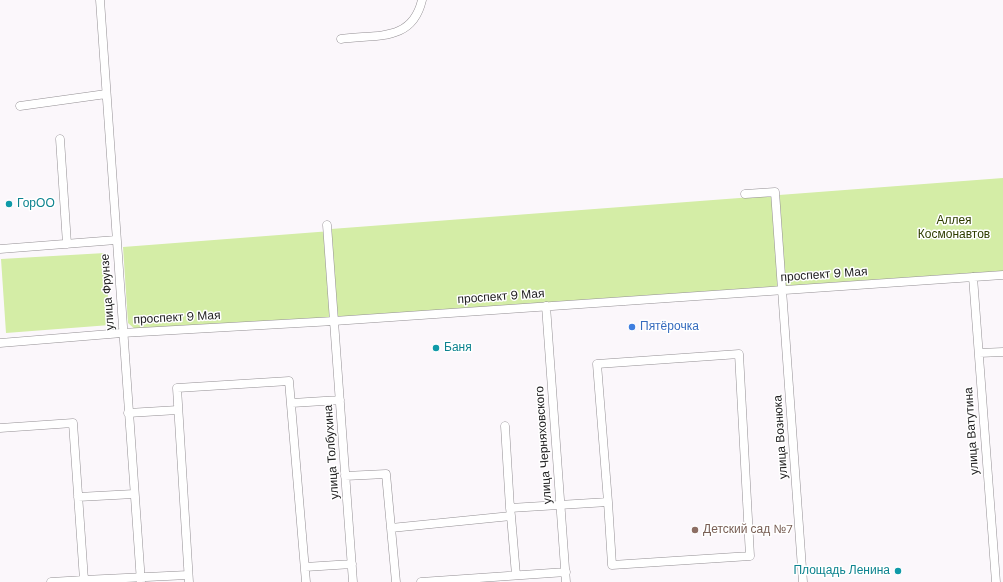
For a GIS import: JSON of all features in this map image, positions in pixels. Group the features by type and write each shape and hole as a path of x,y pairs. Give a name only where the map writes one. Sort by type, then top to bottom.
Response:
{"street":[{"name":"улица Фрунзе","path":"100,0 140,580"},
{"path":"341,39 387,36 405,28 418,14 422,0"},
{"path":"20,106 106,94"},
{"path":"60,139 67,244"},
{"name":"улица Вознюка","path":"745,194 775,192 803,582"},
{"name":"улица Толбухина","path":"327,225 353,582"},
{"path":"0,249 116,240"},
{"name":"проспект 9 Мая","path":"0,343 122,333 334,321 1003,275"},
{"name":"улица Ватутина","path":"973,277 996,582"},
{"name":"улица Черняховского","path":"546,306 566,582"},
{"path":"978,353 1003,352"},
{"path":"738,354 750,556 612,565 608,502 596,364 738,354"},
{"path":"51,582 189,578 177,388 289,381 306,582"},
{"path":"292,403 340,400"},
{"path":"128,414 178,410"},
{"path":"0,428 73,423 84,580"},
{"path":"505,426 516,575"},
{"path":"345,476 386,474 396,582"},
{"path":"78,497 134,494"},
{"path":"391,528 561,506 608,502"},
{"path":"305,567 352,564"},
{"path":"421,582 566,572"}],"green space":[{"name":"Аллея Космонавтов","path":"1003,178 1003,271 137,331 128,323 123,247 331,231 331,229"},
{"path":"105,253 110,325 6,333 1,259"}],"place":[{"name":"ГорОО","path":"9,204"},
{"name":"Пятёрочка","path":"632,327"},
{"name":"Баня","path":"436,348"},
{"name":"Детский сад №7","path":"695,530"},
{"name":"Площадь Ленина","path":"898,571"}]}
